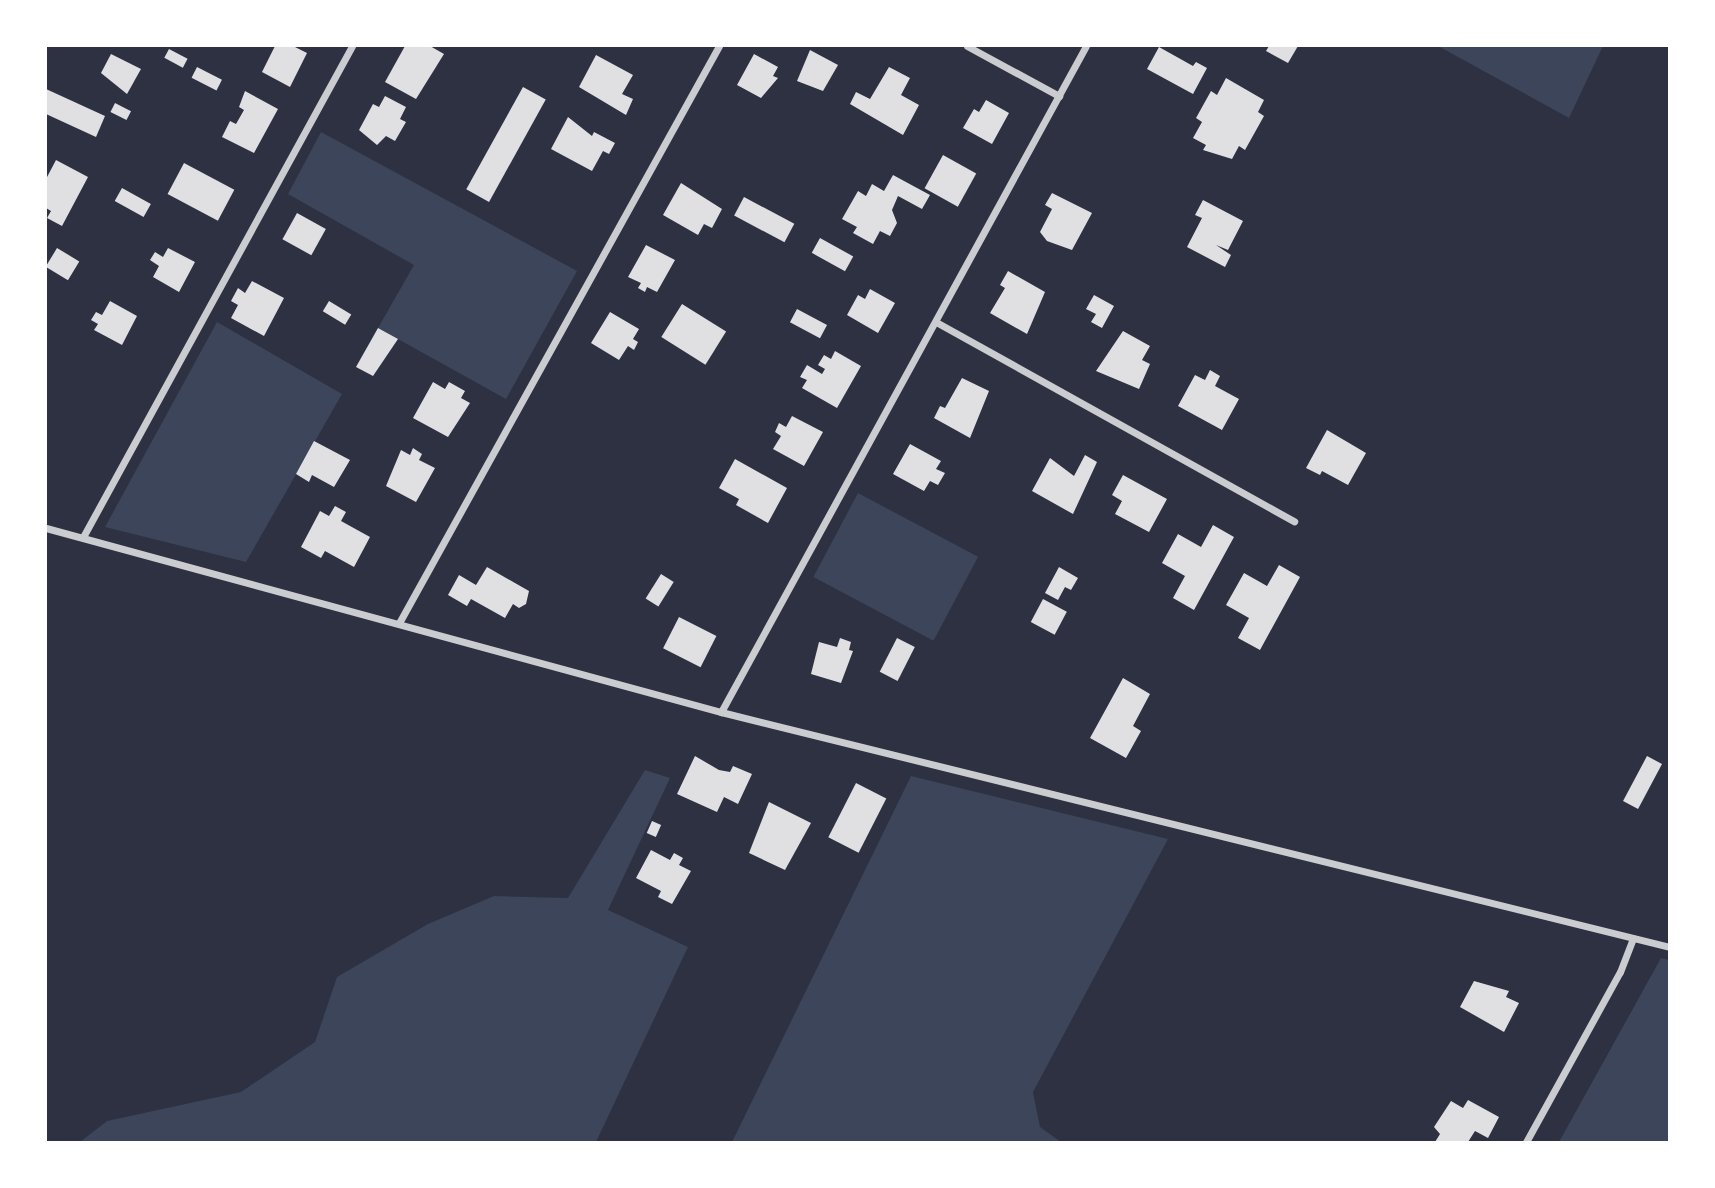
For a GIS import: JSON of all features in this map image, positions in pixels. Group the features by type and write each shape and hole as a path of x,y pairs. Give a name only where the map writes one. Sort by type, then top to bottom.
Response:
{"street":[{"path":"83,537 352,46"},
{"path":"399,623 719,46"},
{"path":"967,46 1059,96"},
{"path":"721,712 1086,46"},
{"path":"936,322 1294,521"},
{"path":"46,528 721,712 1670,947"},
{"path":"1526,1143 1620,972 1633,938"}],"shaded area":[{"path":"1438,46 1603,46 1569,118"},
{"path":"321,132 577,271 506,399 378,328 414,265 288,194"},
{"path":"217,322 342,394 246,562 105,527"},
{"path":"858,493 978,557 933,641 813,577"},
{"path":"645,770 670,778 608,910 688,947 596,1142 80,1142 107,1121 241,1092 315,1042 337,977 428,924 494,896 568,898"},
{"path":"911,776 1168,839 1033,1092 1040,1127 1061,1142 732,1142"},
{"path":"1661,958 1669,960 1669,1142 1559,1142"}],"building":[{"path":"275,46 293,46 307,53 290,87 262,72"},
{"path":"405,46 430,46 444,54 416,99 385,82"},
{"path":"1269,46 1298,46 1288,63 1266,51"},
{"path":"1159,47 1193,66 1196,62 1207,68 1193,94 1147,69"},
{"path":"169,49 188,59 183,68 164,58"},
{"path":"810,50 838,65 823,91 797,81"},
{"path":"111,54 141,69 127,94 101,73"},
{"path":"754,54 778,67 773,76 778,78 761,98 737,85"},
{"path":"596,55 633,75 622,94 633,99 626,115 579,87"},
{"path":"197,67 222,80 217,90 192,78"},
{"path":"889,67 910,78 901,95 919,105 903,135 850,104 856,92 870,99"},
{"path":"1226,78 1264,100 1258,112 1264,116 1245,150 1239,146 1232,159 1203,150 1206,145 1193,138 1202,122 1196,118 1211,91 1217,95"},
{"path":"523,87 546,100 489,202 466,189"},
{"path":"46,89 105,116 96,137 46,114"},
{"path":"245,91 278,109 254,153 222,137 230,121 236,124 244,110 239,107"},
{"path":"385,96 406,107 400,119 406,122 395,141 386,136 377,145 359,130 373,104 379,107"},
{"path":"986,100 1009,113 992,144 963,128 974,109 979,112"},
{"path":"115,103 131,111 126,120 110,112"},
{"path":"568,117 592,136 594,132 615,143 609,154 603,151 592,171 551,149"},
{"path":"943,155 976,173 958,207 925,188"},
{"path":"56,160 88,177 62,226 47,218 51,211 46,208 46,179"},
{"path":"184,163 234,190 218,221 168,194"},
{"path":"893,175 930,195 922,209 898,196 892,210 897,223 890,236 880,231 873,244 853,233 857,227 842,219 858,191 866,196 872,184 884,191"},
{"path":"681,183 722,209 712,228 704,224 698,235 663,215"},
{"path":"122,188 151,204 144,217 115,201"},
{"path":"1052,193 1092,213 1072,250 1047,241 1040,232 1052,209 1045,205"},
{"path":"744,197 794,224 784,242 734,216"},
{"path":"1203,200 1243,221 1228,250 1216,245 1231,255 1225,267 1187,247 1202,218 1195,215"},
{"path":"297,213 326,229 311,255 282,239"},
{"path":"820,238 853,256 845,271 812,253"},
{"path":"646,245 675,260 657,292 647,287 645,292 638,288 641,283 628,277"},
{"path":"57,248 79,261 68,280 46,267"},
{"path":"168,248 195,262 179,292 153,277 159,266 150,260 155,252 163,257"},
{"path":"1008,271 1045,292 1027,334 990,313 1005,288 1000,285"},
{"path":"252,281 284,298 264,336 231,318 238,305 231,301 238,288 245,293"},
{"path":"870,289 895,303 878,333 847,315 858,295 865,299"},
{"path":"1094,295 1114,306 1102,328 1091,322 1096,314 1086,309"},
{"path":"110,301 137,316 122,345 94,330 98,324 91,320 96,312 102,315"},
{"path":"329,301 351,314 345,325 323,311"},
{"path":"682,304 726,332 705,365 661,337"},
{"path":"797,309 827,325 820,338 790,322"},
{"path":"610,312 639,329 633,339 638,342 634,350 628,346 619,360 591,343"},
{"path":"378,328 398,339 373,376 356,367"},
{"path":"1123,331 1150,346 1142,360 1150,364 1139,389 1096,371"},
{"path":"835,351 861,366 837,408 802,388 807,380 800,377 807,365 822,374 825,369 818,365 824,355 831,359"},
{"path":"1210,370 1220,376 1215,386 1239,399 1222,430 1178,406 1195,375 1205,380"},
{"path":"962,378 989,391 970,438 934,418 940,406 945,408"},
{"path":"433,382 445,389 449,382 465,391 461,398 470,403 448,437 413,418"},
{"path":"792,416 823,432 804,466 773,449 781,436 775,432 779,423 786,427"},
{"path":"1327,430 1366,453 1348,485 1322,471 1320,475 1306,468"},
{"path":"314,441 350,460 334,487 312,475 309,482 296,474"},
{"path":"910,444 941,461 936,469 945,473 938,485 930,481 924,491 893,474"},
{"path":"413,448 422,454 419,460 435,468 416,502 386,486 401,450 410,455"},
{"path":"1085,455 1097,462 1073,514 1032,491 1050,458 1074,476"},
{"path":"735,459 787,488 768,523 736,505 739,499 719,488"},
{"path":"1123,475 1167,499 1149,532 1115,514 1122,501 1112,495"},
{"path":"335,506 346,512 341,521 370,537 354,567 325,551 321,558 301,547 320,511 329,516"},
{"path":"1213,525 1234,537 1194,610 1173,598 1185,576 1162,563 1178,534 1201,547"},
{"path":"1279,565 1300,577 1260,650 1238,638 1249,618 1226,605 1244,573 1267,586"},
{"path":"487,567 529,591 526,604 519,608 513,604 505,618 471,599 467,606 448,595 459,575 476,585"},
{"path":"1059,567 1078,578 1071,590 1065,587 1058,600 1045,593"},
{"path":"661,574 674,582 658,607 646,599"},
{"path":"1043,599 1067,612 1055,635 1031,622"},
{"path":"679,617 716,636 701,667 663,648"},
{"path":"840,638 851,642 849,650 853,651 841,683 811,674 819,642 837,647"},
{"path":"897,638 915,647 898,681 880,672"},
{"path":"1123,678 1150,694 1133,726 1141,731 1126,758 1090,738"},
{"path":"695,756 719,770 730,772 733,766 752,774 738,804 724,797 717,812 677,794"},
{"path":"1647,756 1662,764 1638,809 1623,801"},
{"path":"856,783 886,798 859,853 828,837"},
{"path":"769,802 811,823 785,870 749,853"},
{"path":"652,821 661,825 656,837 647,833"},
{"path":"651,850 670,860 674,853 683,858 679,865 691,871 672,904 658,897 661,891 636,878"},
{"path":"1474,981 1509,991 1506,997 1519,1003 1504,1032 1460,1007"},
{"path":"1468,1100 1499,1117 1488,1138 1475,1131 1468,1142 1435,1142 1440,1134 1434,1127 1451,1101 1463,1108"}]}
